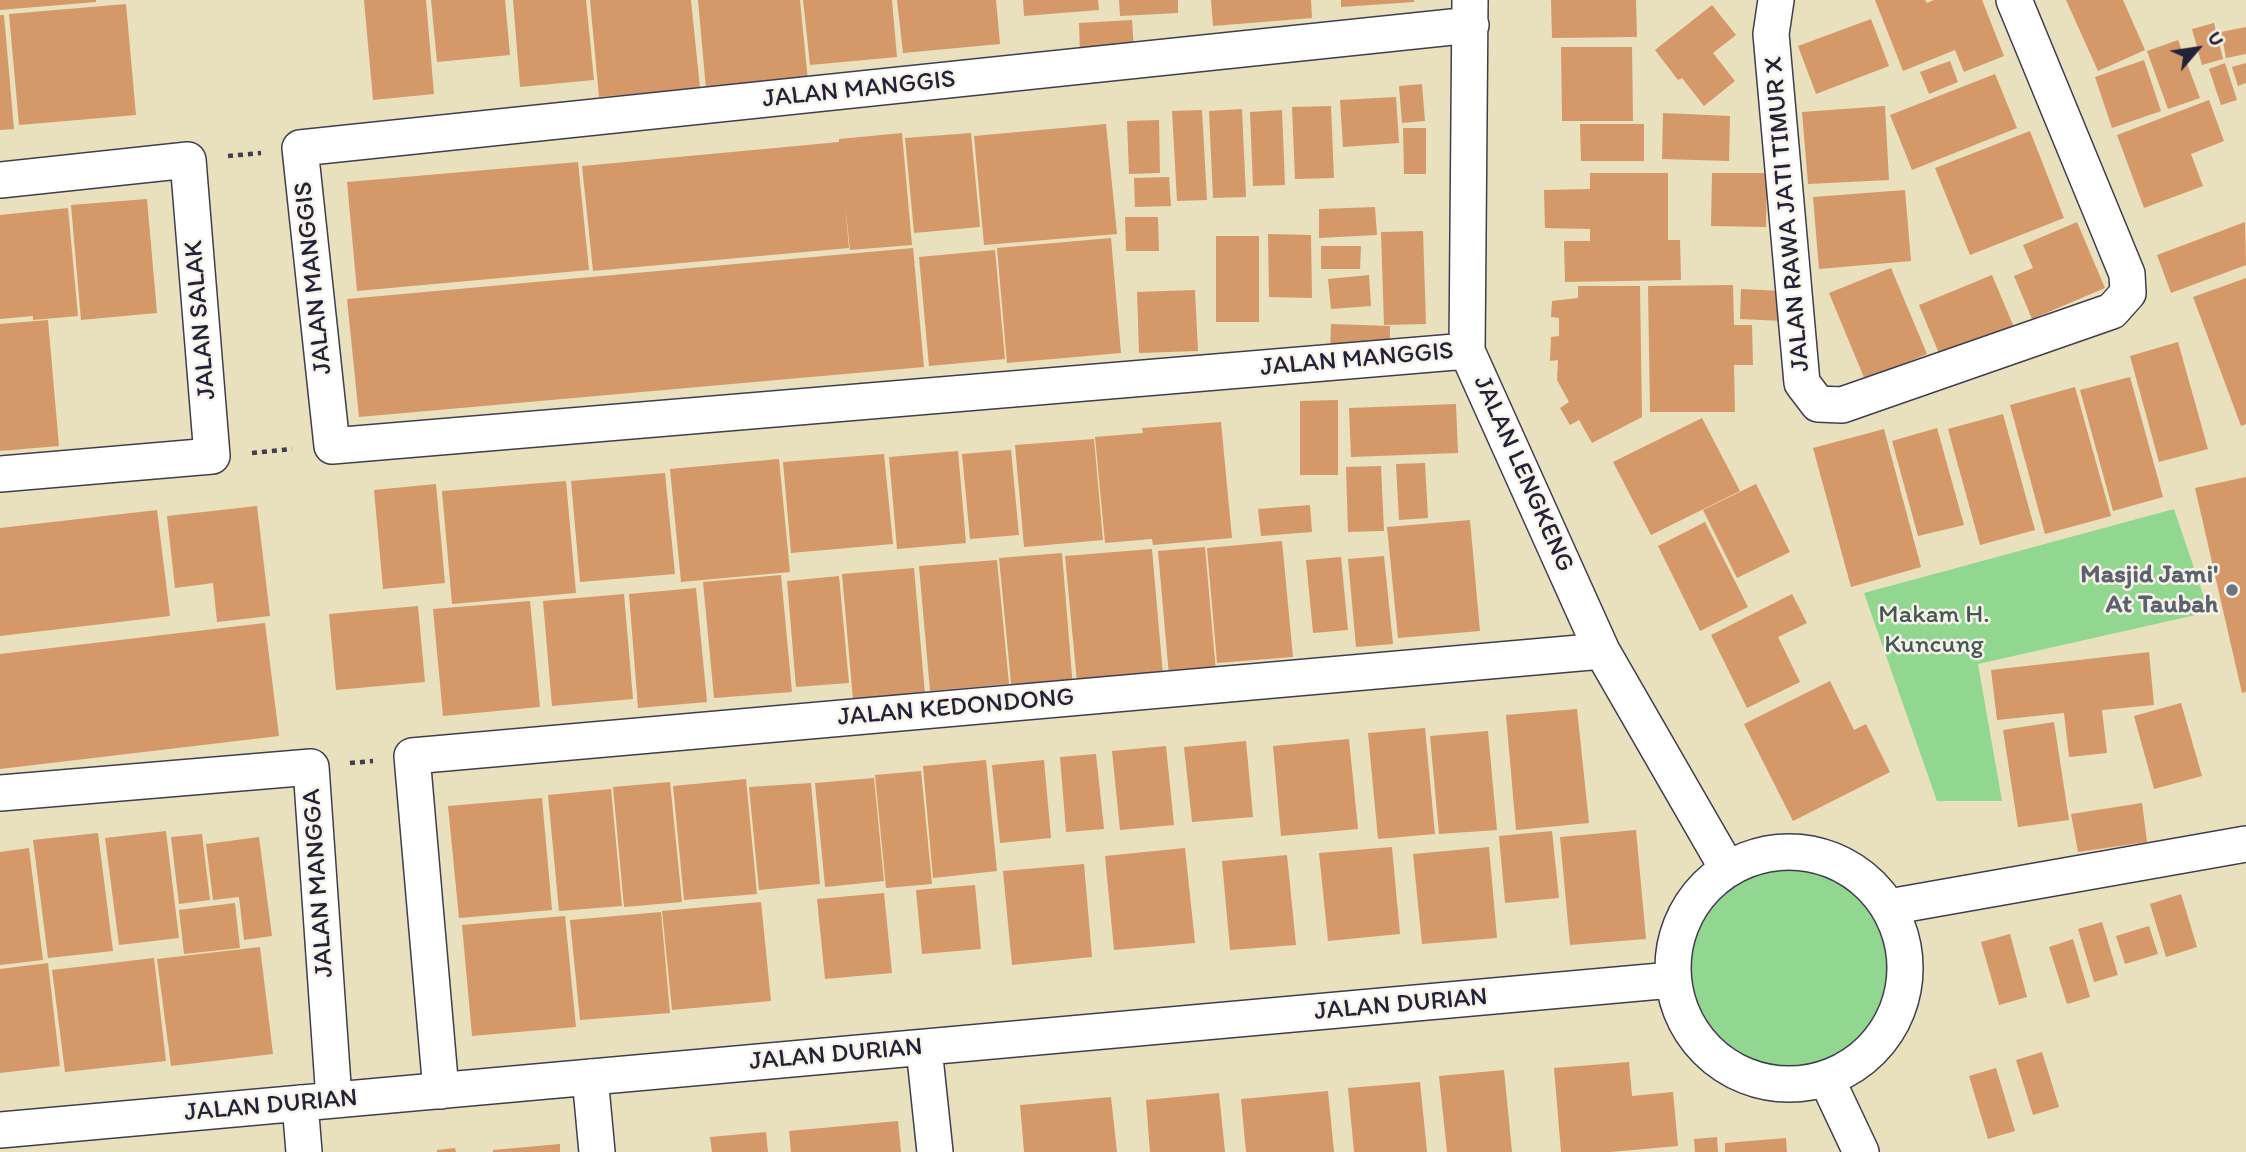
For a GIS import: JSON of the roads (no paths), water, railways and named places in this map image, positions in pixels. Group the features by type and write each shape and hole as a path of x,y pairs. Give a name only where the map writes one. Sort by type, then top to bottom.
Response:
{"street":[{"name":"JALAN RAWA JATI TIMUR X","path":"1776,0 1771,34 1802,383 1818,404 1842,405 2112,311 2128,293 2127,274 2014,0"},
{"name":"JALAN MANGGIS","path":"1468,351 332,446 300,148 1470,13"},
{"name":"JALAN LENGKENG","path":"1470,13 1468,351 1602,651 1727,868"},
{"name":"JALAN SALAK","path":"0,180 188,160 212,456 0,474"},
{"name":"JALAN KEDONDONG","path":"441,1091 412,756 1602,651"},
{"name":"JALAN MANGGA","path":"0,793 311,767 334,1100"},
{"path":"1889,907 2246,844"},
{"path":"1770,852 1816,853 1858,873 1889,907 1904,946 1905,988 1891,1028 1864,1059 1827,1080 1786,1086 1745,1077 1709,1054 1684,1020 1672,980 1673,947 1684,915 1702,888 1727,868 1770,852"},
{"name":"JALAN DURIAN","path":"7,1137 300,1103 1672,980"},
{"path":"924,1048 935,1152"},
{"path":"590,1077 597,1152"},
{"path":"1827,1080 1861,1152"},
{"path":"300,1103 304,1152"}],"place":[{"name":"Masjid Jami' At Taubah","path":"2232,590"}],"park label":[{"name":"Makam H. Kuncung","path":"1934,630"}]}
